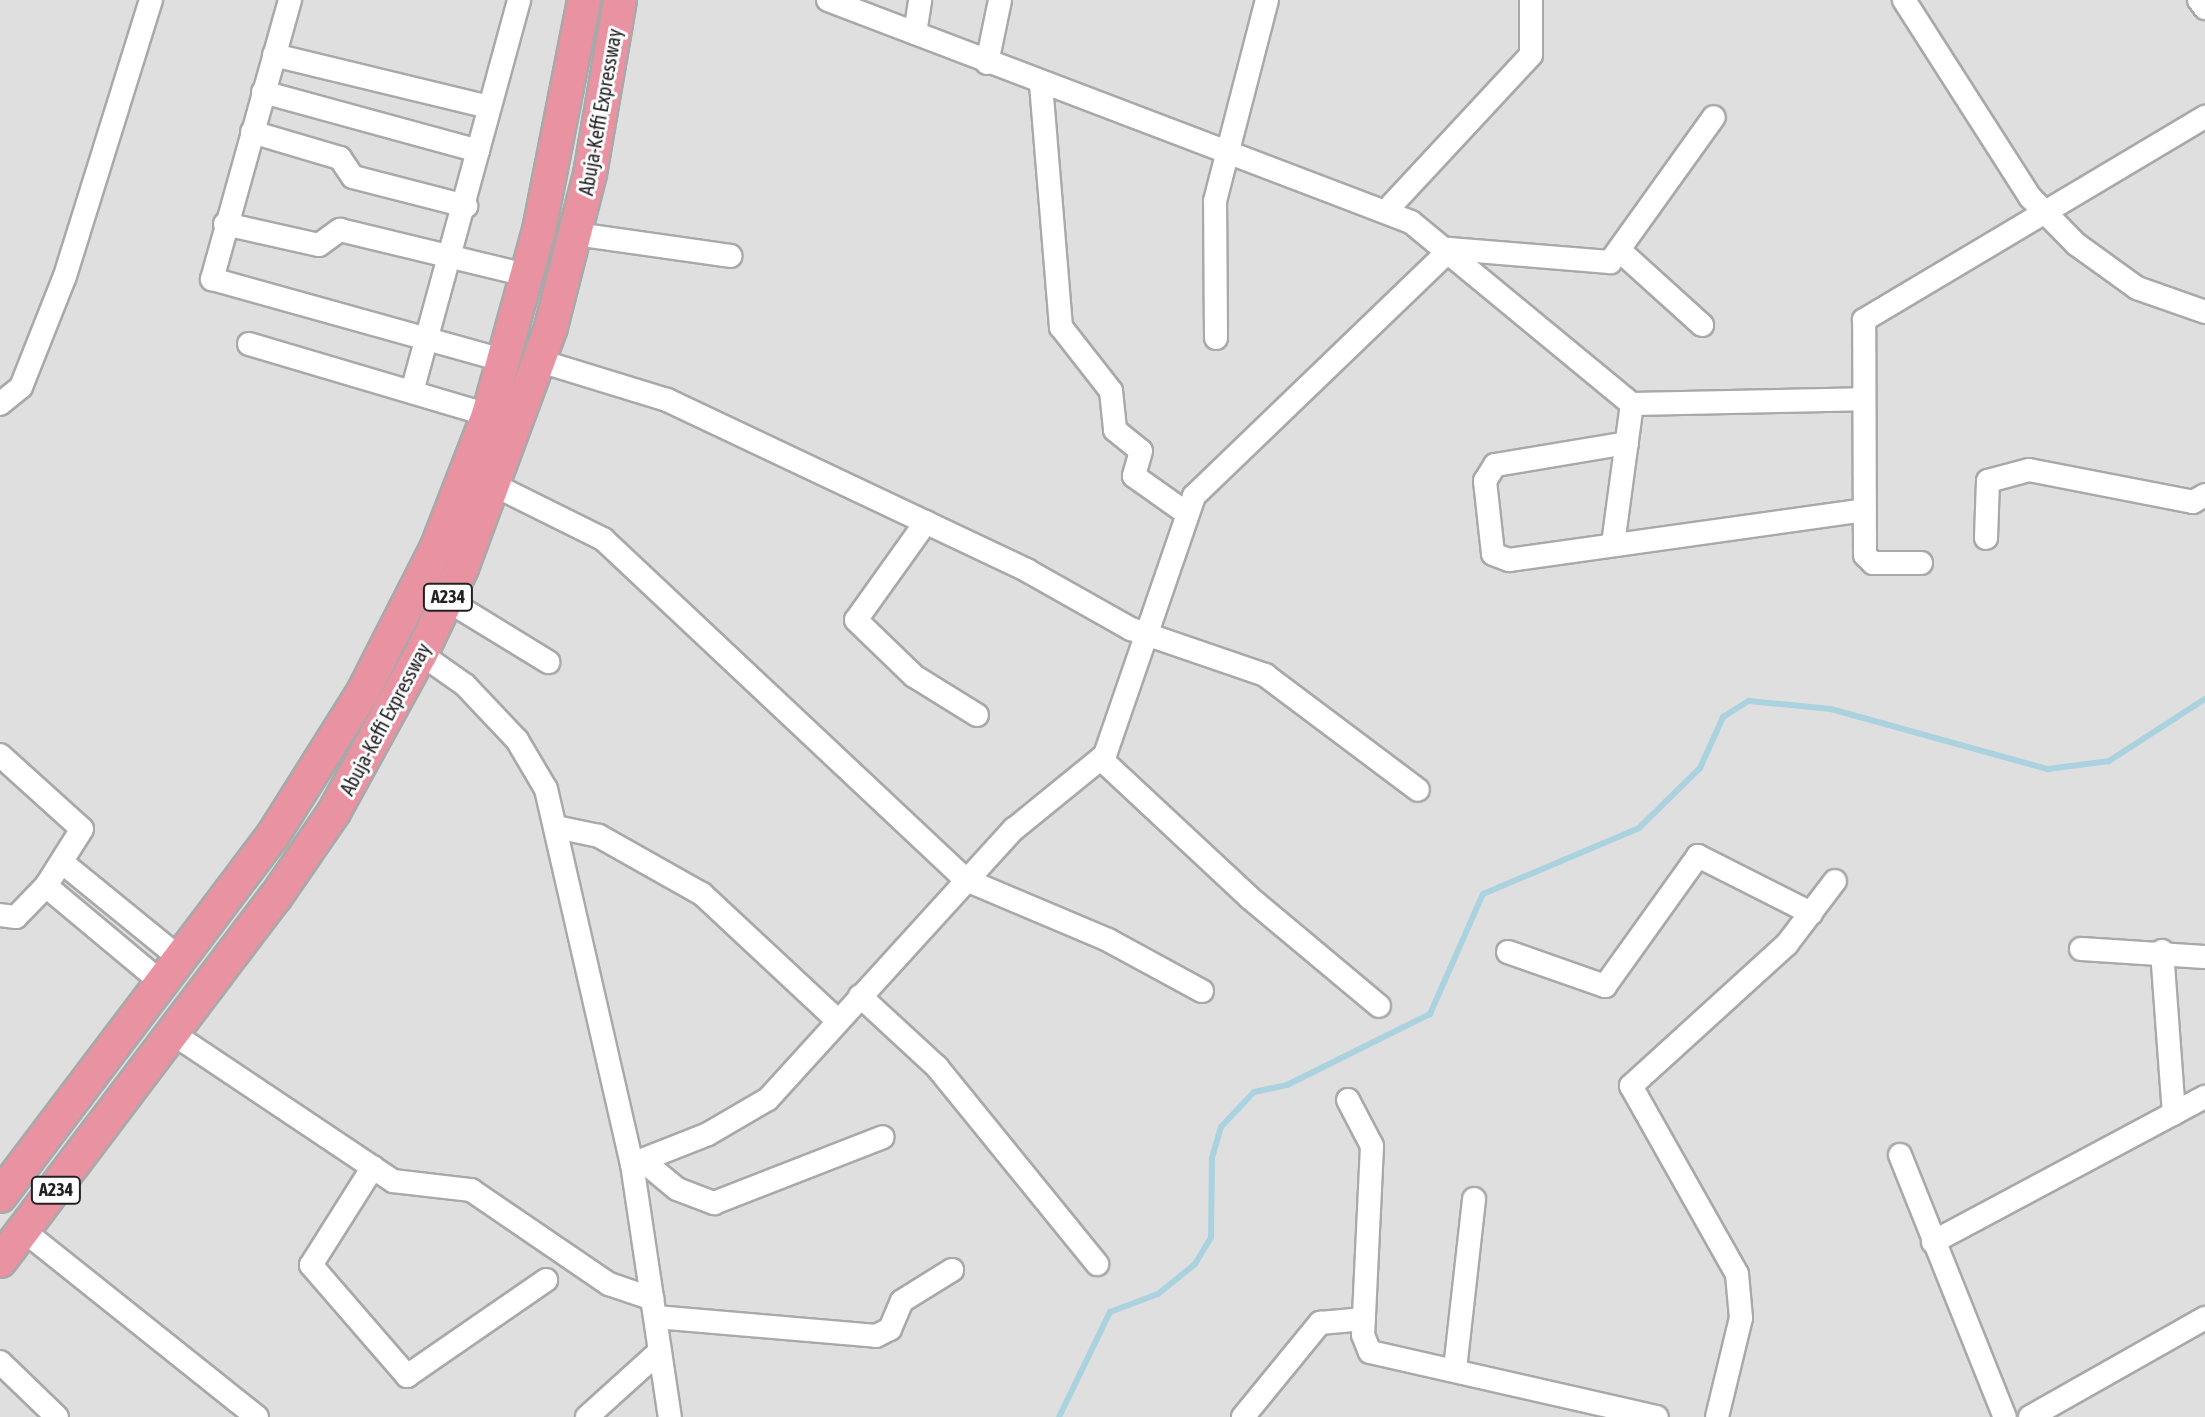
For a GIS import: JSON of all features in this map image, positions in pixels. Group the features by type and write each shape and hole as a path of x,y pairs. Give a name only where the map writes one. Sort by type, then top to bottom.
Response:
{"highway":[{"name":"Abuja-Keffi Expressway","path":"0,1261 175,1035 334,812 421,654 447,600 494,485 551,327 573,244 620,0"},
{"name":"Abuja-Keffi Expressway","path":"0,1196 172,972 363,692 436,549 488,415 536,241 579,1"},
{"path":"536,241 573,244"},
{"path":"516,314 551,327"}],"street":[{"path":"1,404 21,387 65,276 151,0"},
{"path":"290,0 211,274 216,282 503,360"},
{"path":"413,388 466,206 519,0"},
{"path":"828,0 1041,84 1386,211 1451,249 1632,404 1864,399"},
{"path":"915,33 920,0"},
{"path":"987,63 1000,0"},
{"path":"1216,338 1215,201 1230,154 1267,0"},
{"path":"1386,211 1531,55 1531,0"},
{"path":"2199,0 2205,8"},
{"path":"1911,3 2047,215 2137,288 2205,312"},
{"path":"274,55 489,107"},
{"path":"1041,84 1058,317 1111,391 1115,430 1141,451 1134,476 1186,513"},
{"path":"263,92 478,151"},
{"path":"1451,249 1600,267 1619,250 1714,117"},
{"path":"1921,563 1867,560 1864,320 2047,215 2205,117"},
{"path":"252,132 340,158 353,177 466,206"},
{"path":"225,224 319,245 333,229 526,275"},
{"path":"573,244 730,256"},
{"path":"637,1162 768,1099 1014,829 1101,759 1194,496 1451,249"},
{"path":"1619,250 1702,325"},
{"path":"249,344 413,388 488,415"},
{"path":"540,361 667,400 926,522 1146,635 1285,686 1418,790"},
{"path":"1613,544 1632,404"},
{"path":"1627,443 1495,465 1485,481 1498,558 1864,510"},
{"path":"1986,538 1988,481 2029,470 2193,502 2205,495"},
{"path":"494,485 603,539 966,880 1108,940 1202,991"},
{"path":"926,522 856,620 914,676 977,715"},
{"path":"447,600 548,662"},
{"path":"421,654 465,685 517,740 546,789 637,1162 670,1417"},
{"path":"0,755 80,825 63,863 46,886 16,917 0,915"},
{"path":"1101,759 1379,1006"},
{"path":"556,827 599,836 702,894 838,1021"},
{"path":"1508,952 1605,986 1698,856 1811,913"},
{"path":"63,863 172,972"},
{"path":"1717,1417 1741,1318 1737,1274 1631,1086 1787,944 1835,881"},
{"path":"46,886 172,972"},
{"path":"2081,949 2162,951 2205,957"},
{"path":"2162,951 2174,1114"},
{"path":"860,996 937,1067 1097,1264"},
{"path":"175,1035 393,1181 471,1190 609,1284 654,1308 876,1336 890,1329 902,1301 952,1270"},
{"path":"1933,1242 2205,1097"},
{"path":"1348,1100 1372,1146 1364,1319 1370,1352 1657,1417"},
{"path":"637,1162 677,1189 714,1203 883,1137"},
{"path":"1900,1155 2005,1417"},
{"path":"373,1167 311,1265 407,1376 546,1280"},
{"path":"1455,1369 1474,1199"},
{"path":"24,1231 257,1417"},
{"path":"2030,1417 2205,1318"},
{"path":"1243,1417 1320,1323 1364,1319"},
{"path":"587,1417 660,1351"},
{"path":"0,1362 57,1417"}],"shaded area":[{"path":"0,0 2205,0 2205,1417 0,1417"}],"waterway":[{"path":"1059,1417 1110,1312 1158,1294 1195,1264 1211,1237 1212,1158 1221,1127 1254,1092 1287,1085 1430,1014 1483,894 1639,828 1700,768 1723,717 1749,701 1831,709 2048,769 2109,761 2205,699"}]}
